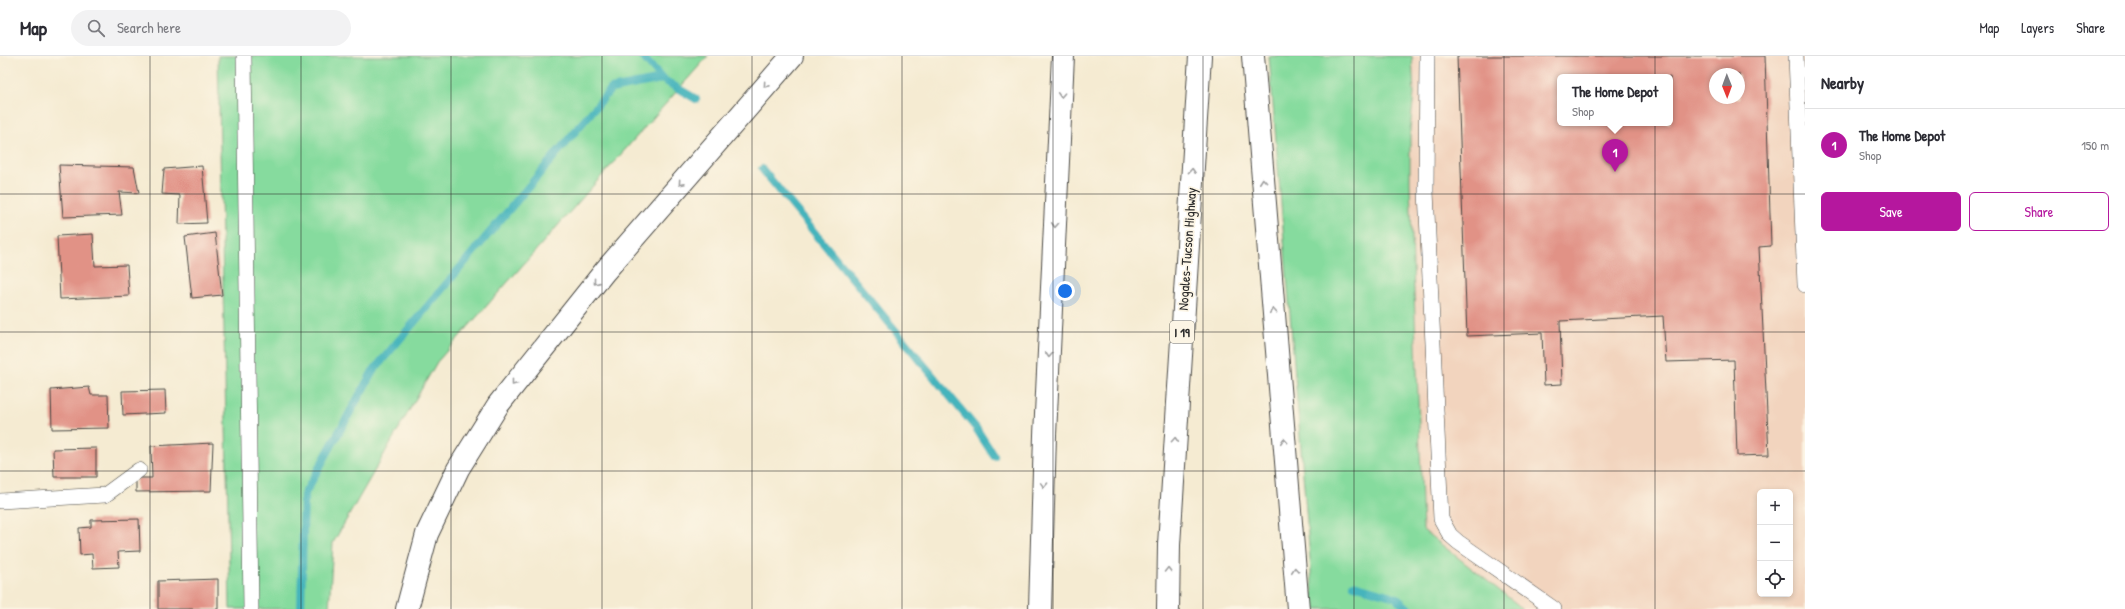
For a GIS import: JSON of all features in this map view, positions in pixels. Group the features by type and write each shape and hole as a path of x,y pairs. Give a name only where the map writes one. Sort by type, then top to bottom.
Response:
{"highway":[{"path":"407,609 427,534 458,468 498,405 605,271 792,56"},
{"path":"1040,609 1045,435 1063,56"},
{"name":"Nogales–Tucson Highway","path":"1168,609 1169,545 1200,56"},
{"path":"1253,56 1298,609"}],"lane":[{"path":"244,56 251,609"},
{"path":"1427,56 1426,190 1440,519 1450,534 1458,542 1554,609"},
{"path":"1796,56 1805,285"},
{"path":"0,501 105,495 139,470"}],"shaded area":[{"path":"1363,56 1805,56 1805,609 1392,609"}],"green space":[{"path":"218,56 708,56 437,362 333,543 329,609 230,609"},
{"path":"1269,56 1412,56 1414,94 1410,130 1410,184 1423,530 1523,609 1314,609"}],"building":[{"path":"1457,56 1765,56 1771,246 1759,247 1769,455 1737,456 1734,360 1666,362 1663,316 1560,321 1562,384 1544,385 1542,333 1467,336"},
{"path":"59,165 134,167 139,193 119,192 122,215 63,217"},
{"path":"202,166 207,223 179,224 180,195 162,194 164,169"},
{"path":"215,233 222,295 192,298 185,237"},
{"path":"93,234 95,266 127,265 129,296 60,299 57,236"},
{"path":"89,387 91,395 108,395 109,428 52,429 51,390"},
{"path":"165,390 166,413 123,415 122,391"},
{"path":"213,443 211,491 136,492 136,478 152,478 151,446"},
{"path":"96,448 96,477 54,477 53,449"},
{"path":"139,519 140,551 118,552 119,567 93,568 92,554 80,555 79,528 91,527 91,520"},
{"path":"218,579 218,609 158,609 158,581"}],"waterway":[{"path":"642,56 662,79 696,99"},
{"path":"301,609 304,495 373,371 611,89 662,79"},
{"path":"762,169 976,428 994,456"},
{"path":"1354,585 1395,597 1409,609"}],"place":[{"name":"The Home Depot","path":"1615,172"}]}
